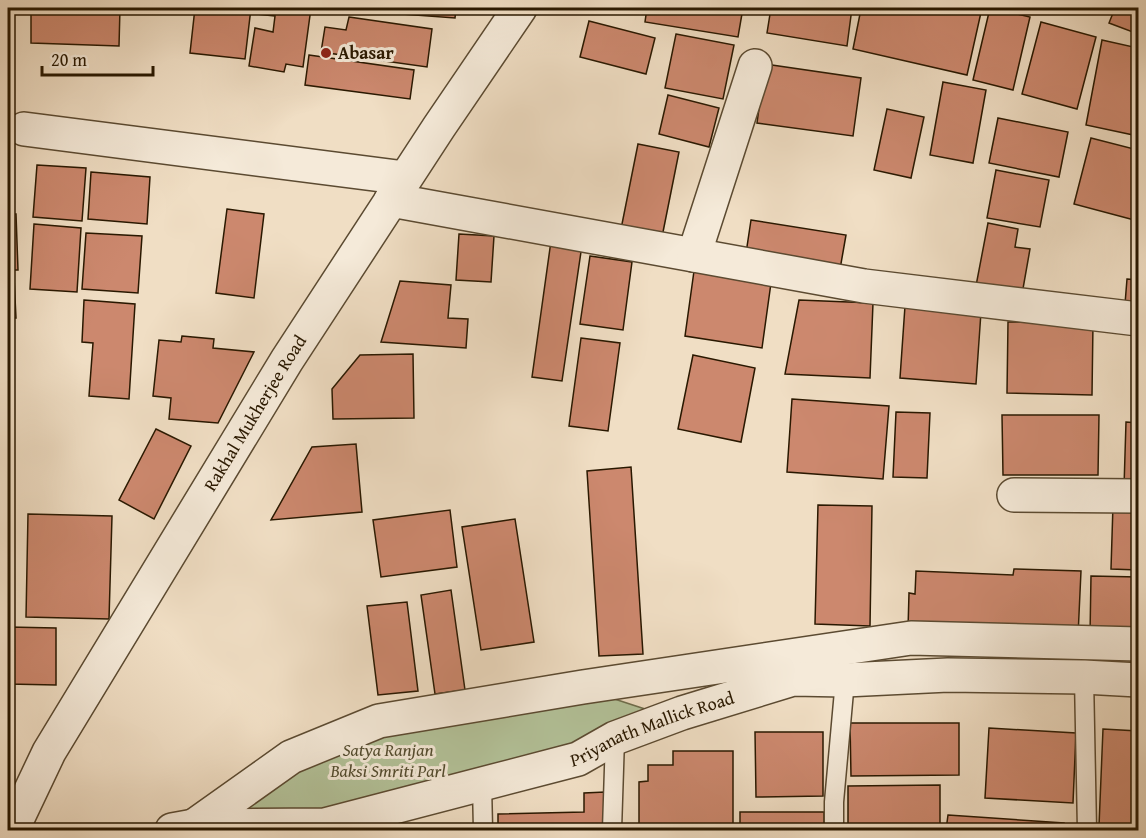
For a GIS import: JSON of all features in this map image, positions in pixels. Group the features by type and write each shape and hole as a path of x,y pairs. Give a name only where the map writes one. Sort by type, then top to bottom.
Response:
{"street":[{"name":"Rakhal Mukherjee Road","path":"12,831 49,752 287,360 398,189 520,8"},
{"path":"694,255 755,66"},
{"path":"24,129 398,189 694,255 864,286 1138,319"},
{"path":"1014,495 1138,496"},
{"path":"183,828 291,757 379,721 583,687 911,638 1138,644"},
{"name":"Priyanath Mallick Road","path":"183,828 325,825 578,759 615,738 682,713 793,678 845,680 948,675 1138,680"}],"lane":[{"path":"1084,677 1087,831"},
{"path":"834,831 834,802 845,680"},
{"path":"612,831 615,738"},
{"path":"482,784 483,831"}],"green space":[{"name":"Satya Ranjan Baksi Smriti Parl","path":"584,689 648,710 569,754 324,815 234,817 292,758"}],"building":[{"path":"31,8 120,8 119,46 31,43"},
{"path":"195,8 251,8 245,59 190,53"},
{"path":"258,8 311,8 303,67 286,64 284,72 249,66 255,28 273,32 275,16 257,14"},
{"path":"348,8 456,8 455,18 348,10"},
{"path":"647,8 743,8 738,37 645,22"},
{"path":"771,8 852,8 847,46 767,33"},
{"path":"880,8 982,8 967,75 853,49 861,9 879,14"},
{"path":"990,8 1030,17 1013,90 973,80"},
{"path":"1077,8 1096,8 1095,12"},
{"path":"1115,8 1138,8 1138,34 1109,23"},
{"path":"349,17 432,29 427,67 321,52 325,27 346,30"},
{"path":"589,21 655,38 646,74 580,57"},
{"path":"1041,22 1096,37 1077,109 1022,94"},
{"path":"676,34 734,45 723,99 665,88"},
{"path":"1102,40 1138,48 1138,136 1086,125"},
{"path":"309,55 414,70 410,99 305,85"},
{"path":"765,64 861,78 853,136 757,123"},
{"path":"943,82 986,90 973,163 930,155"},
{"path":"668,95 719,108 709,147 659,134"},
{"path":"887,109 924,117 911,178 874,170"},
{"path":"998,118 1068,132 1059,177 989,163"},
{"path":"1091,138 1138,150 1138,221 1074,204"},
{"path":"638,144 679,152 661,242 620,234"},
{"path":"37,165 86,168 82,221 33,217"},
{"path":"996,170 1049,180 1040,227 987,218"},
{"path":"91,172 150,177 147,224 88,219"},
{"path":"227,209 264,214 254,298 216,293"},
{"path":"8,214 16,214 18,270 8,270"},
{"path":"751,220 846,235 839,275 745,260"},
{"path":"988,223 1018,229 1015,247 1030,249 1021,300 975,291"},
{"path":"34,224 81,228 77,292 30,289"},
{"path":"86,233 142,236 138,293 82,289"},
{"path":"459,234 494,236 491,282 456,280"},
{"path":"551,241 582,245 562,381 532,377"},
{"path":"590,256 632,262 623,330 580,324"},
{"path":"694,271 771,283 762,348 685,336"},
{"path":"8,277 14,277 16,318 8,318"},
{"path":"1127,279 1138,280 1138,305 1125,304"},
{"path":"400,281 451,285 448,318 468,319 466,348 381,342"},
{"path":"84,300 135,304 129,399 89,396 93,343 82,342"},
{"path":"799,300 873,303 870,378 785,374"},
{"path":"905,306 981,312 976,384 900,378"},
{"path":"1008,322 1093,323 1092,395 1007,393"},
{"path":"8,325 11,325 14,397 8,398"},
{"path":"182,336 214,339 213,348 254,352 218,423 169,419 171,398 153,396 159,340 181,342"},
{"path":"581,338 620,343 608,431 569,426"},
{"path":"413,354 414,418 333,419 332,389 360,355"},
{"path":"693,355 755,368 741,442 678,429"},
{"path":"792,399 889,406 883,479 787,472"},
{"path":"896,412 930,413 927,478 893,477"},
{"path":"1002,415 1099,415 1098,475 1003,475"},
{"path":"1126,422 1138,423 1138,487 1124,487"},
{"path":"156,429 191,446 154,519 119,500"},
{"path":"356,444 362,512 271,520 312,447"},
{"path":"631,467 643,654 599,656 587,471"},
{"path":"818,505 872,506 870,626 815,624"},
{"path":"1113,505 1138,506 1138,570 1111,569"},
{"path":"450,510 457,567 381,577 373,520"},
{"path":"28,514 112,516 109,619 26,617"},
{"path":"515,519 534,642 481,650 462,527"},
{"path":"1014,569 1081,571 1078,636 908,629 909,593 915,594 916,571 1013,575"},
{"path":"1091,576 1138,577 1138,636 1090,635"},
{"path":"451,590 465,690 435,694 421,595"},
{"path":"407,602 418,691 378,695 367,606"},
{"path":"8,627 56,628 56,685 8,684"},
{"path":"850,723 959,723 959,775 851,776"},
{"path":"989,728 1076,733 1073,803 985,798"},
{"path":"1103,729 1138,731 1138,828 1099,826"},
{"path":"755,732 823,732 823,796 756,797"},
{"path":"673,751 733,751 733,825 639,826 639,782 648,781 648,765 673,765"},
{"path":"940,785 940,830 848,830 848,786"},
{"path":"605,792 606,830 498,830 498,814 584,812 584,793"},
{"path":"740,812 824,812 824,830 740,830"},
{"path":"948,815 1064,823 1064,830 946,830"}],"place":[{"name":"Abasar","path":"326,53"}]}
